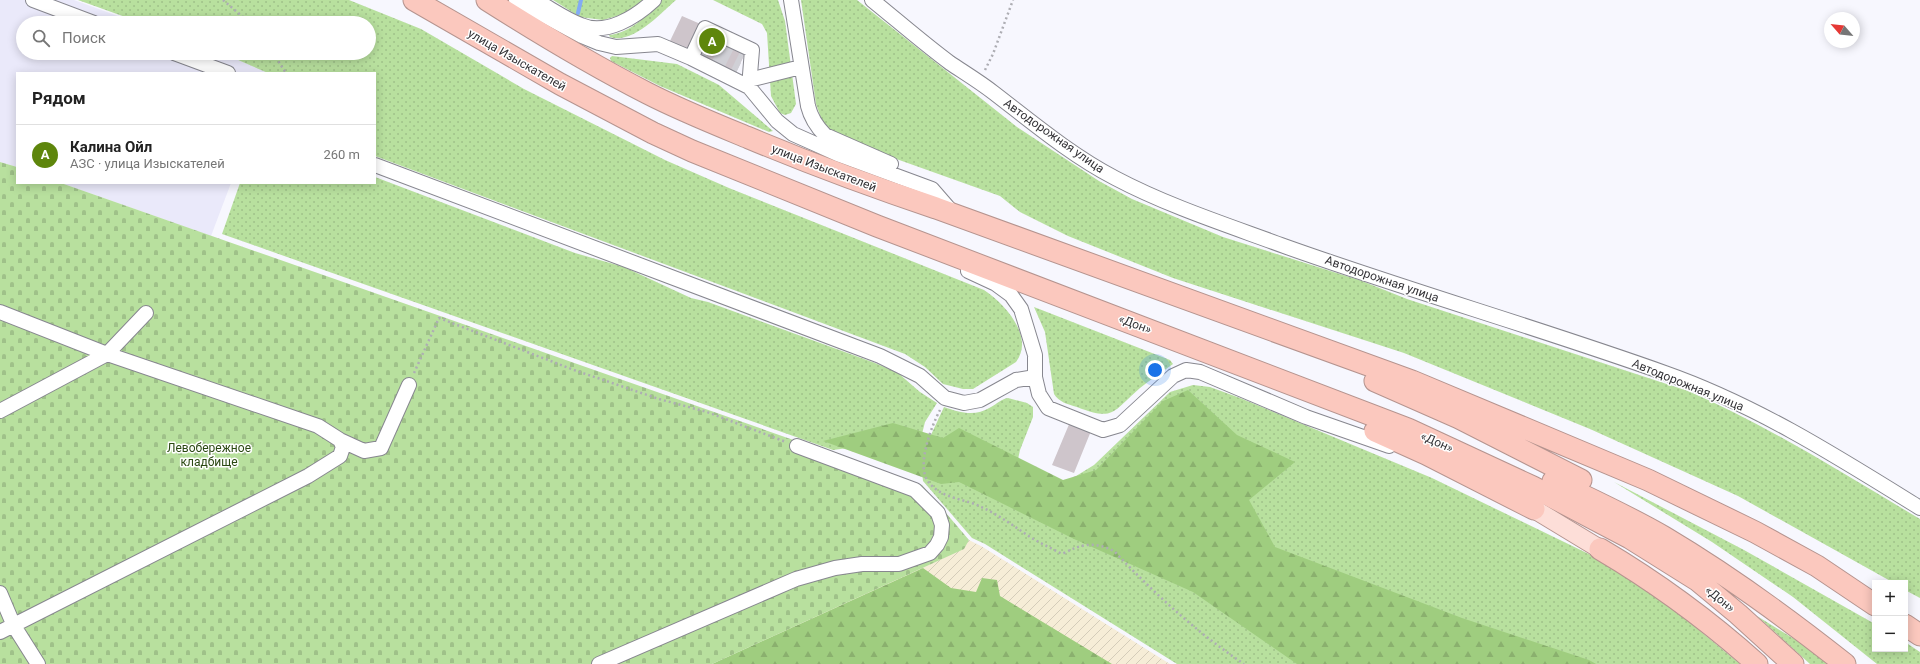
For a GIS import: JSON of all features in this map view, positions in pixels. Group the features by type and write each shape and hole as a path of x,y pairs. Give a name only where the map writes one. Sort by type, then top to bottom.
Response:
{"highway":[{"name":"улица Изыскателей","path":"487,0 574,54 648,94 707,121 787,154 883,190 954,214 1179,297"},
{"name":"улица Изыскателей","path":"414,1 560,84 653,133 741,172 877,226 1043,289"},
{"path":"1043,289 1120,329 1294,397 1392,438 1534,509"},
{"path":"1043,289 1138,314 1209,338 1376,401 1478,444 1607,507 1664,537 1780,613 1845,664"},
{"name":"«Дон»","path":"1043,289 1408,429 1533,486 1630,538 1696,580 1738,614 1793,664"},
{"path":"1179,297 1266,327 1412,381 1648,480 1755,532 1872,594"},
{"path":"1179,297 1459,418 1620,500 1664,525 1718,560 1781,603 1861,664"},
{"path":"1600,549 1668,594 1725,636 1757,664"},
{"path":"1817,566 1872,603"},
{"path":"1908,613 1920,619"},
{"path":"1908,627 1920,635"}],"main road":[{"path":"1534,509 1600,549"}],"lane":[{"path":"33,0 75,16"},
{"path":"516,0 582,36 599,43 616,47 658,44 691,58 747,72 801,67"},
{"path":"535,0 582,26 595,28 611,26 630,19 654,0"},
{"path":"791,0 801,67 811,118 816,127 825,135 921,178 954,214"},
{"name":"Автодорожная улица","path":"872,0 951,64 978,81 1049,135 1085,160 1115,178 1164,201 1340,266 1673,376 1734,401 1833,453 1920,508"},
{"path":"691,58 705,28 752,50 747,72 777,121 794,134 840,155 932,189"},
{"path":"193,60 225,72"},
{"path":"376,165 880,356 920,376 945,398 964,402 980,400 1016,380 1035,377"},
{"path":"877,226 913,248 984,278 996,284 1011,295 1021,309 1027,325 1035,355 1035,377 1039,394 1048,408 1103,430 1120,425 1159,387 1173,376 1186,370 1200,372 1306,417 1382,445 1426,454"},
{"path":"0,312 107,354 318,426 340,440 364,451 381,448 409,384"},
{"path":"0,411 107,354 146,313"},
{"path":"0,632 308,476 340,456 343,448 340,440"},
{"path":"599,664 796,579 835,568 862,564 899,564 930,553 937,546 941,537 942,525 938,513 915,490 797,446"},
{"path":"0,593 14,626 38,664"}],"path":[{"path":"223,0 242,16"},
{"path":"978,81 993,54 1013,0"},
{"path":"278,60 285,72"},
{"path":"409,384 420,356 439,318 574,370 659,399 707,412 797,446"},
{"path":"945,398 931,428 925,448 926,479 940,493 973,504 1003,518 1031,538 1062,554 1080,545 1101,545 1114,551 1142,581 1179,614 1220,648 1244,664"}],"shaded area":[{"path":"0,0 74,0 118,16 16,16 16,60 238,60 271,72 16,72 16,167 0,162"},
{"path":"64,184 231,184 211,236"},
{"path":"969,540 1170,664 712,664 963,549"}],"green space":[{"path":"78,0 349,0 421,29 524,89 665,160 729,188 984,290 1001,304 1015,322 1020,332 1022,342 1021,352 1016,362 973,389 963,389 943,384 925,367 905,354 376,156 376,72 266,72 238,60 376,60 376,16 123,16"},
{"path":"553,0 644,0 627,13 603,20 580,17"},
{"path":"662,0 676,0 654,20 637,32 619,38 610,37 609,35 617,34 631,27"},
{"path":"713,0 778,0 785,21 796,104 791,113 785,115 780,113 771,96 767,33 762,24"},
{"path":"801,0 857,0 1017,127 1099,181 1132,199 1223,237 1362,281 1407,299 1688,391 1748,419 1777,435 1920,519 1920,598 1908,592 1908,580 1889,580 1738,496 1590,429 1404,353 1173,278 1068,236 1020,212 1000,196 888,156 830,131 822,121 816,104"},
{"path":"612,56 677,64 719,85 773,131 769,132 660,86 611,61 610,58"},
{"name":"Левобережное кладбище","path":"0,162 16,167 16,184 64,184 922,485 969,540 964,549 712,664 0,664"},
{"path":"376,177 575,253 624,267 691,298 708,302 875,363 898,373 920,392 937,403 925,422 921,438 833,450 222,234 240,184 376,184"},
{"path":"1034,307 1170,360 1173,364 1140,388 1113,412 1099,414 1067,404 1058,399 1054,394 1045,332"},
{"path":"1193,385 1210,387 1240,398 1432,478 1595,557 1643,586 1740,664 1177,664 985,544 972,538 923,481 921,462 1063,484 1094,465 1170,392"},
{"path":"1188,390 1237,435 1295,462 1249,500 1275,547 1462,618 1589,660 1596,664 1297,664 1193,592 1074,539 959,482 941,484 823,441 893,423 943,438 959,428 1063,480 1096,470 1163,401"},
{"path":"1008,398 1027,403 1033,407 1033,417 1020,450 1017,464 930,437 944,407 956,411 974,413 985,410 1001,400"},
{"path":"1614,482 1744,550 1872,622 1872,652 1908,652 1908,644 1920,652 1920,664 1877,664 1793,597 1712,542"},
{"path":"923,568 951,588 976,592 982,578 997,580 1000,596 1112,664 712,664"},
{"path":"1757,616 1812,650 1828,664 1810,664"}],"building":[{"path":"682,16 749,45 733,79 691,52 670,41"},
{"path":"1070,422 1091,431 1074,473 1052,465"}],"waterway":[{"path":"578,13 581,0"}],"tunnel":[{"path":"700,38 742,59"},
{"path":"695,48 738,69"}],"place":[{"name":"Калина Ойл","path":"712,41"}]}
